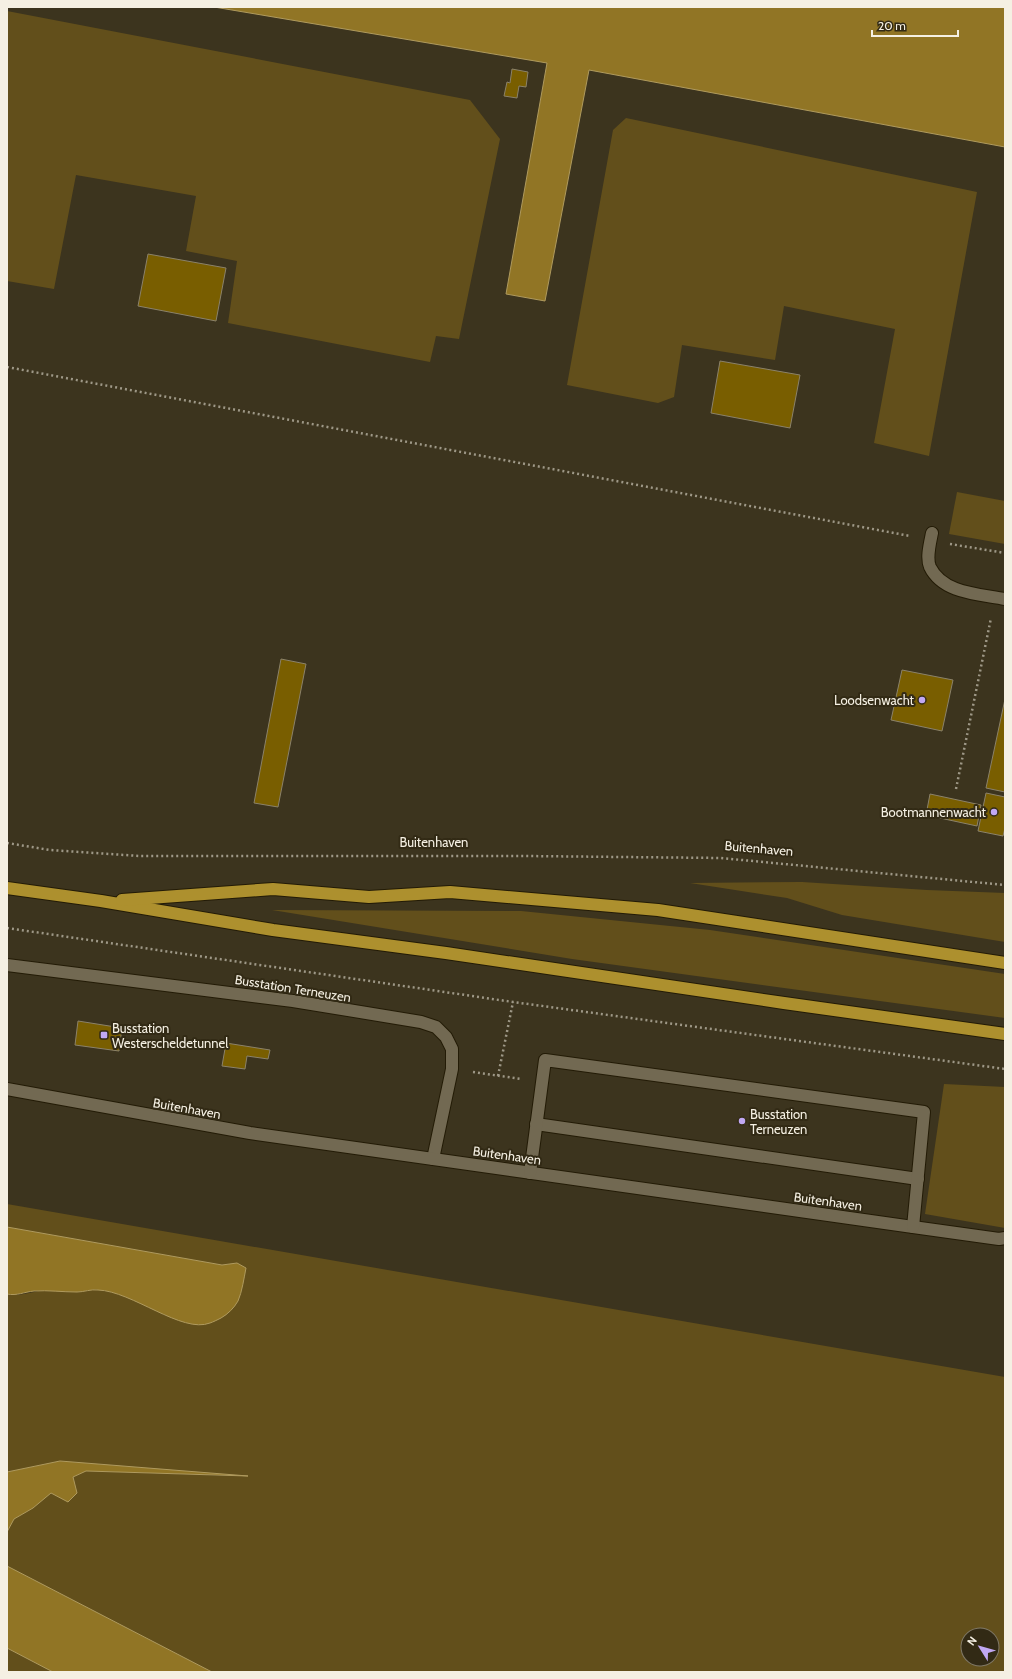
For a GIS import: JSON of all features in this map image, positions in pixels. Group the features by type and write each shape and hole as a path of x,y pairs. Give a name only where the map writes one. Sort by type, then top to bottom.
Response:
{"main road":[{"path":"7,888 101,901 272,930 446,953 1005,1034"},
{"path":"101,901 273,890 369,897 450,892 658,910 1005,963"}],"street":[{"path":"932,537 929,553 930,567 944,584 961,590 1000,598"},
{"name":"Busstation Terneuzen","path":"7,965 293,1001 421,1022 436,1027 446,1037 452,1049 452,1062 438,1140 433,1159"},
{"path":"530,1172 545,1060 924,1112 913,1227"},
{"name":"Buitenhaven","path":"7,1089 250,1133 1002,1239"},
{"path":"536,1124 918,1179"}],"path":[{"path":"7,367 932,537 1005,553"},
{"path":"956,790 1000,598"},
{"name":"Buitenhaven","path":"7,843 50,850 140,856 525,856 721,858 1005,885"},
{"path":"7,928 513,1002 1005,1069"},
{"path":"498,1076 513,1002"}],"shaded area":[{"path":"214,7 1005,7 1005,147 589,70 545,301 506,294 547,63"},
{"path":"7,11 470,100 500,139 459,339 436,336 430,362 228,323 237,261 186,251 196,196 76,175 54,289 7,281"},
{"path":"626,118 977,192 929,456 874,443 895,329 784,306 775,360 682,345 674,397 658,403 567,385 613,130"},
{"path":"957,492 1005,501 1005,544 949,534"},
{"path":"802,882 927,890 1005,893 1005,942 842,915 787,898 690,883"},
{"path":"272,910 521,911 710,930 1005,974 1005,1018 572,959"},
{"path":"944,1084 1005,1087 1005,1228 925,1214"},
{"path":"7,1204 1005,1377 1005,1672 212,1672 7,1566 7,1532 14,1519 33,1508 51,1492 73,1477 86,1471 236,1476 60,1461 7,1472 7,1294 22,1294 46,1290 77,1292 93,1290 107,1291 134,1299 166,1316 237,1263 222,1265 7,1227"},
{"path":"7,1227 222,1265 237,1263 246,1268 241,1293 236,1304 226,1315 211,1323 199,1325 185,1323 171,1318 126,1297 111,1292 95,1290 77,1292 30,1291 17,1294 7,1294"},
{"path":"60,1461 248,1476 86,1471 73,1477 77,1493 68,1502 51,1493 33,1508 14,1519 7,1532 7,1472"},
{"path":"7,1566 212,1672 53,1672 7,1648"},
{"path":"7,1648 53,1672 7,1672"}],"building":[{"path":"512,69 528,72 526,87 519,86 517,98 504,96 507,82 510,83"},
{"path":"148,254 226,268 216,321 138,306"},
{"path":"720,361 800,375 790,428 711,413"},
{"path":"281,659 306,664 278,807 254,803"},
{"name":"Loodsenwacht","path":"902,670 953,680 942,731 891,720"},
{"name":"Bootmannenwacht","path":"1005,699 1005,792 986,788"},
{"name":"Bootmannenwacht","path":"986,793 1005,797 1005,828 1003,836 978,831"},
{"path":"930,794 981,805 977,826 926,815"},
{"path":"78,1021 122,1028 119,1051 75,1045"},
{"path":"226,1043 270,1050 268,1059 247,1056 245,1069 222,1066"}],"place":[{"name":"Loodsenwacht","path":"922,700"},
{"name":"Bootmannenwacht","path":"994,812"},
{"name":"Busstation Westerscheldetunnel","path":"104,1035"},
{"name":"Busstation Terneuzen","path":"742,1121"}]}
